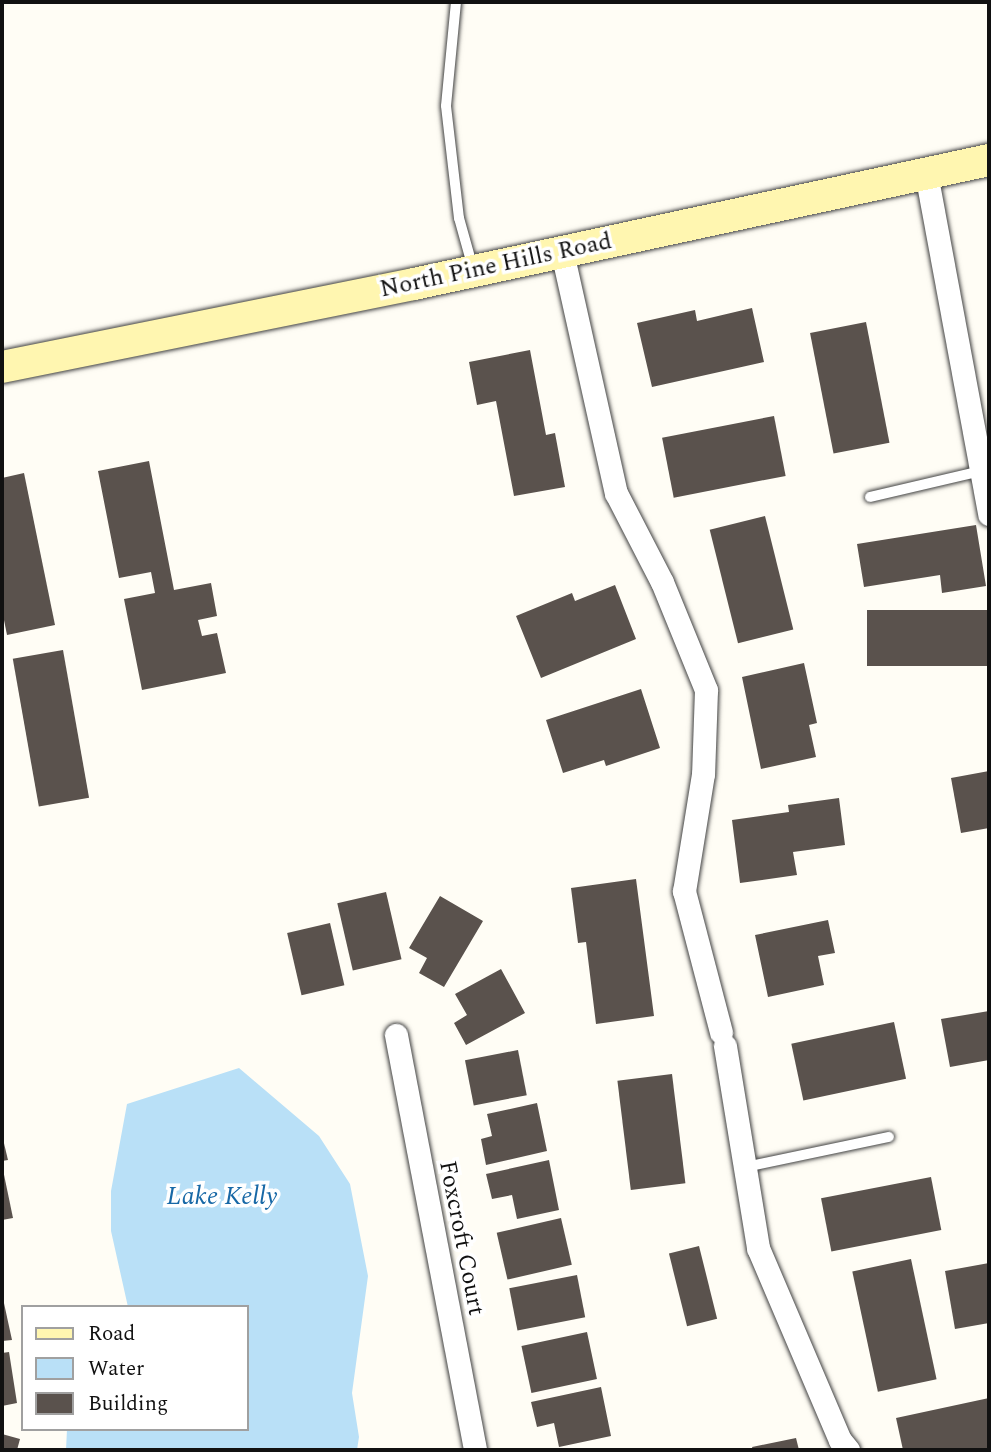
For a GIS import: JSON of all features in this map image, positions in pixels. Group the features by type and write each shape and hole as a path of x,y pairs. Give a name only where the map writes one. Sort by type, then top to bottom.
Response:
{"main road":[{"name":"North Pine Hills Road","path":"2,367 473,271 989,160"}],"street":[{"path":"926,173 989,514"},
{"path":"562,252 616,493 662,582 706,690 703,774 684,891 723,1039 758,1248 840,1440 848,1450"},
{"name":"Foxcroft Court","path":"396,1035 475,1450"}],"lane":[{"path":"456,2 446,106 459,218 473,271"},
{"path":"870,497 981,471"},
{"path":"745,1167 890,1137"}],"water":[{"name":"Lake Kelly","path":"239,1068 319,1136 350,1184 368,1276 352,1393 359,1437 357,1450 66,1450 67,1431 248,1431 248,1305 128,1305 111,1231 111,1191 127,1104"}],"building":[{"path":"752,308 764,362 652,387 637,323 695,310 697,321"},
{"path":"866,322 889,443 834,454 810,333"},
{"path":"530,350 546,435 555,433 565,487 514,496 496,401 477,405 469,362"},
{"path":"774,416 786,476 674,498 662,438"},
{"path":"149,461 174,590 211,583 217,616 198,620 202,636 217,633 226,673 142,690 124,599 155,593 151,572 119,578 98,471"},
{"path":"24,473 55,625 7,635 2,610 2,478"},
{"path":"765,516 793,630 738,643 710,530"},
{"path":"976,525 986,586 942,593 940,575 864,587 857,544"},
{"path":"615,585 636,639 541,678 516,616 572,593 575,601"},
{"path":"867,610 989,610 989,666 867,666"},
{"path":"63,650 89,798 39,807 13,659"},
{"path":"804,663 817,723 809,725 816,757 761,769 742,677"},
{"path":"641,689 660,748 606,766 604,760 563,773 546,720"},
{"path":"989,771 989,828 961,833 951,778"},
{"path":"839,798 845,845 793,852 797,875 740,883 732,820 789,812 788,805"},
{"path":"636,879 654,1016 596,1024 586,942 578,943 571,888"},
{"path":"386,892 402,959 353,970 337,903"},
{"path":"440,896 483,921 444,987 419,973 427,958 409,948"},
{"path":"828,920 835,953 818,956 824,985 768,997 755,935"},
{"path":"330,923 344,985 302,995 287,933"},
{"path":"501,969 525,1013 466,1045 454,1023 467,1015 455,994"},
{"path":"989,1011 989,1060 950,1067 941,1019"},
{"path":"894,1022 906,1079 803,1101 791,1044"},
{"path":"518,1050 527,1095 474,1105 465,1060"},
{"path":"672,1074 685,1183 631,1190 617,1081"},
{"path":"537,1103 547,1151 486,1165 481,1139 492,1136 487,1114"},
{"path":"2,1135 8,1160 2,1161"},
{"path":"549,1160 559,1210 517,1219 512,1195 492,1199 486,1174"},
{"path":"2,1165 13,1218 2,1220"},
{"path":"931,1177 941,1230 831,1251 821,1198"},
{"path":"561,1218 572,1265 507,1280 497,1233"},
{"path":"699,1246 717,1319 687,1326 669,1253"},
{"path":"911,1259 937,1379 878,1392 852,1271"},
{"path":"989,1263 989,1323 955,1329 945,1271"},
{"path":"577,1275 585,1317 517,1330 509,1288"},
{"path":"2,1294 12,1340 2,1341"},
{"path":"587,1332 597,1379 531,1393 521,1346"},
{"path":"9,1352 17,1403 2,1406 2,1353"},
{"path":"601,1387 611,1436 559,1447 554,1423 537,1427 531,1402"},
{"path":"989,1398 989,1450 903,1450 896,1418"},
{"path":"2,1434 20,1439 17,1450 2,1450"},
{"path":"796,1438 799,1450 753,1450 752,1447"}]}
